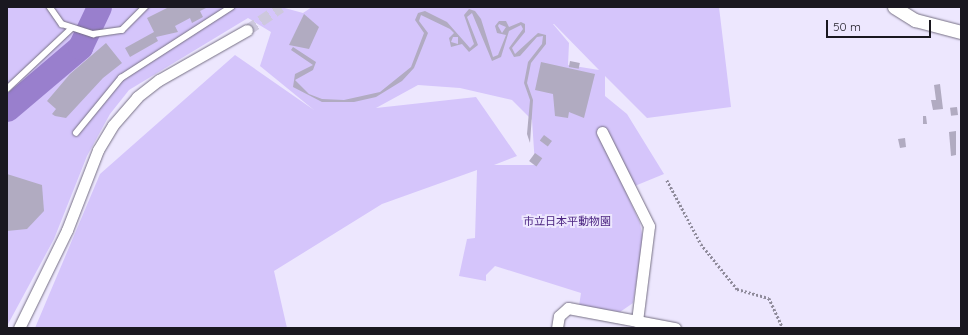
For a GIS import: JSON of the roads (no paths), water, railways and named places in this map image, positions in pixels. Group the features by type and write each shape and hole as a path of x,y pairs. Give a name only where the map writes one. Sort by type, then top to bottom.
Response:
{"street":[{"path":"894,7 914,20 961,32"},
{"path":"19,328 67,230 98,150 113,125 137,97 159,80 247,30"},
{"path":"602,132 649,226 637,321"},
{"path":"557,328 559,316 568,308 675,328"}],"lane":[{"path":"50,7 62,24 71,29 93,34 122,30 145,7"},
{"path":"76,132 121,78 231,7"},
{"path":"7,88 71,29"}],"waterway":[{"path":"7,109 80,47 99,7"}],"tunnel":[{"path":"247,30 281,7"}],"park label":[{"name":"市立日本平動物園","path":"567,221"}]}
